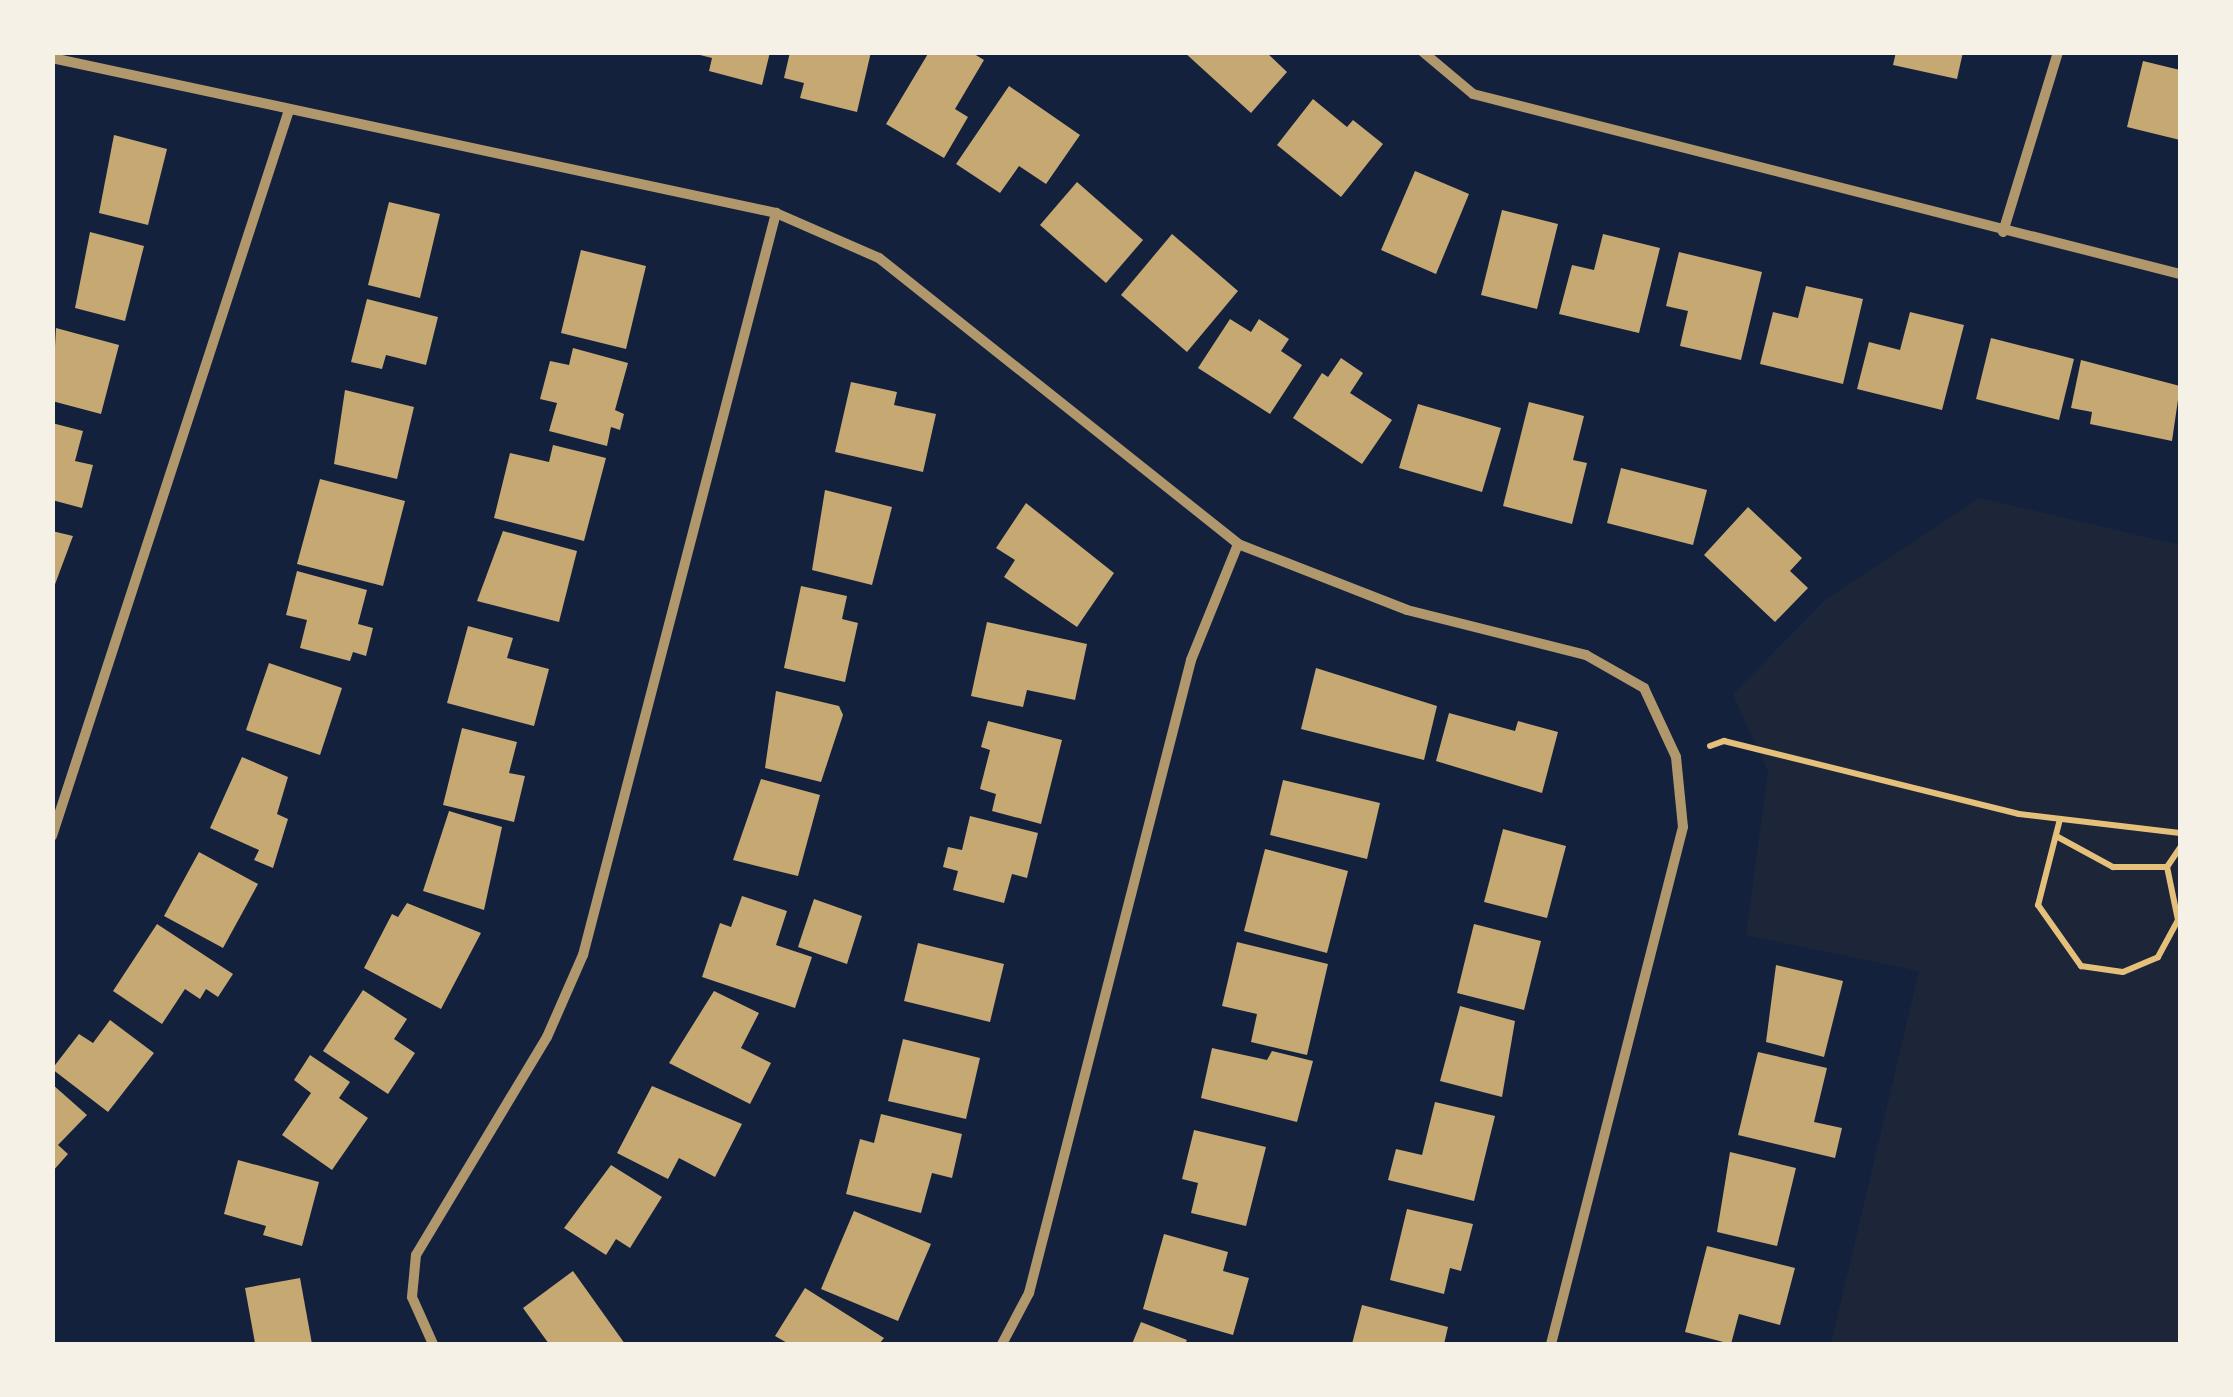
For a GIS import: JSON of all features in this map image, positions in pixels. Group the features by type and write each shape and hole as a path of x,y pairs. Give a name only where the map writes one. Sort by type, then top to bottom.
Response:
{"street":[{"path":"1423,52 1473,94 2180,274"},
{"path":"2003,232 2058,52"},
{"path":"52,58 288,113 776,212 880,258 1238,544 1408,610 1586,655 1644,688 1664,720 1676,757 1682,827 1552,1344"},
{"path":"52,836 288,113"},
{"path":"433,1344 412,1298 416,1255 547,1037 583,955 776,212"},
{"path":"1002,1344 1030,1293 1191,660 1238,544"}],"path":[{"path":"1710,746 1724,742 1790,763 2060,820 2180,833"},
{"path":"2060,820 2038,905 2081,966 2123,972 2158,957 2178,920 2167,866 2180,848"},
{"path":"2055,836 2113,867 2167,866"}],"shaded area":[{"path":"1980,498 2180,545 2180,1344 1831,1344 1919,971 1746,935 1768,772 1733,694 1825,600"}],"building":[{"path":"770,52 762,85 709,71 712,58 696,54"},
{"path":"790,52 871,52 857,112 800,98 804,83 784,78"},
{"path":"929,52 971,52 984,60 955,109 968,117 944,158 886,124"},
{"path":"1184,52 1266,52 1287,72 1251,113"},
{"path":"1896,52 1963,52 1957,79 1893,65"},
{"path":"2143,61 2180,70 2180,140 2127,127"},
{"path":"1009,86 1080,135 1046,184 1019,166 1000,193 956,164"},
{"path":"1313,99 1347,127 1353,120 1383,144 1341,197 1277,145"},
{"path":"114,135 167,149 148,225 99,213"},
{"path":"1415,171 1469,194 1436,274 1381,250"},
{"path":"1077,182 1143,240 1106,283 1040,225"},
{"path":"389,202 440,214 420,298 368,285"},
{"path":"1502,210 1558,224 1537,309 1481,295"},
{"path":"90,232 144,246 125,321 75,308"},
{"path":"1172,234 1238,291 1187,352 1121,295"},
{"path":"1603,234 1660,248 1639,333 1559,314 1572,265 1594,270"},
{"path":"581,250 646,266 626,349 561,333"},
{"path":"1679,252 1762,272 1741,360 1680,346 1688,311 1666,306"},
{"path":"1806,286 1863,299 1843,384 1760,364 1773,312 1798,318"},
{"path":"367,299 438,317 426,365 386,355 382,369 351,362"},
{"path":"1910,312 1964,325 1942,410 1857,389 1869,342 1900,350"},
{"path":"1230,319 1251,332 1259,319 1289,339 1281,351 1302,365 1270,414 1198,368"},
{"path":"56,328 119,345 101,414 52,401"},
{"path":"1991,338 2074,359 2059,420 1976,399"},
{"path":"573,348 628,363 615,410 624,414 620,430 611,427 607,446 549,431 557,403 540,399 550,361 569,365"},
{"path":"1341,358 1363,373 1350,393 1392,420 1362,464 1293,418 1322,373 1328,377"},
{"path":"2081,360 2180,386 2172,441 2090,424 2092,412 2071,408"},
{"path":"851,382 897,392 894,405 936,414 923,472 835,452"},
{"path":"345,390 414,407 397,479 334,464"},
{"path":"1529,402 1584,416 1573,460 1587,463 1572,524 1503,506"},
{"path":"1418,404 1501,428 1482,492 1399,468"},
{"path":"52,423 83,431 75,461 93,465 82,508 52,500"},
{"path":"553,445 606,458 584,541 494,518 510,453 549,462"},
{"path":"1621,468 1707,490 1693,545 1607,523"},
{"path":"320,479 405,501 383,586 297,564"},
{"path":"825,490 892,507 872,585 812,570"},
{"path":"1026,503 1114,573 1077,627 1004,577 1015,560 996,548"},
{"path":"1748,507 1802,558 1790,571 1808,588 1775,622 1704,555"},
{"path":"52,531 73,536 54,587 52,587"},
{"path":"503,531 577,551 559,622 477,601"},
{"path":"297,571 367,590 358,624 373,628 366,656 353,652 350,661 300,648 307,620 286,615"},
{"path":"801,586 847,596 842,619 858,623 845,682 784,668"},
{"path":"987,622 1087,644 1075,700 1027,690 1023,707 971,696"},
{"path":"468,626 513,638 507,658 549,669 534,726 447,703"},
{"path":"269,663 342,688 320,755 246,730"},
{"path":"1316,668 1437,706 1424,760 1301,729"},
{"path":"776,691 839,706 843,715 821,782 765,768"},
{"path":"1449,713 1515,731 1518,721 1558,732 1542,793 1436,761"},
{"path":"988,721 1062,740 1041,824 992,811 996,794 980,789 990,750 981,747"},
{"path":"462,728 517,742 509,773 525,776 514,822 443,805"},
{"path":"242,757 288,777 277,814 288,819 273,868 254,860 259,850 210,828"},
{"path":"761,779 820,795 798,876 733,860"},
{"path":"1283,780 1380,803 1367,859 1270,835"},
{"path":"449,811 502,827 484,910 423,891"},
{"path":"970,816 1038,833 1027,878 1012,874 1004,903 953,890 958,871 943,867 948,847 962,850"},
{"path":"1503,829 1566,846 1547,918 1484,902"},
{"path":"1265,849 1348,871 1327,953 1244,931"},
{"path":"199,852 258,884 223,948 164,916"},
{"path":"742,896 787,911 776,945 812,957 795,1008 702,977 720,923 731,927"},
{"path":"814,899 862,916 847,964 798,947"},
{"path":"407,903 481,933 441,1009 364,968 392,914 398,917"},
{"path":"157,924 233,974 218,997 206,989 200,999 185,989 162,1024 113,991"},
{"path":"1474,924 1541,941 1524,1010 1457,993"},
{"path":"1237,942 1328,964 1307,1055 1251,1042 1257,1014 1222,1006"},
{"path":"918,943 1004,964 990,1022 904,1001"},
{"path":"1776,965 1843,981 1824,1057 1766,1042"},
{"path":"363,990 407,1019 394,1039 415,1053 388,1094 323,1051"},
{"path":"714,991 759,1013 741,1048 771,1063 750,1104 669,1063"},
{"path":"1460,1006 1515,1021 1502,1097 1440,1081"},
{"path":"110,1020 154,1053 108,1112 52,1069 79,1034 93,1043"},
{"path":"903,1039 980,1058 966,1119 888,1101"},
{"path":"1212,1048 1267,1060 1272,1051 1313,1061 1297,1122 1201,1098"},
{"path":"1758,1052 1827,1068 1814,1122 1842,1128 1835,1158 1738,1135"},
{"path":"310,1055 350,1082 339,1098 368,1118 332,1170 282,1135 311,1093 294,1080"},
{"path":"52,1084 87,1115 58,1145 68,1154 52,1172"},
{"path":"652,1086 742,1124 715,1177 679,1158 668,1179 617,1153"},
{"path":"1435,1102 1495,1116 1474,1201 1388,1180 1396,1149 1422,1155"},
{"path":"881,1114 962,1134 952,1178 932,1173 921,1213 846,1194 860,1139 874,1143"},
{"path":"1194,1130 1266,1147 1246,1226 1191,1213 1198,1183 1182,1179"},
{"path":"1730,1152 1796,1168 1777,1246 1717,1232"},
{"path":"238,1160 319,1182 302,1246 263,1235 266,1226 224,1214"},
{"path":"611,1165 662,1197 630,1248 616,1239 606,1255 564,1228"},
{"path":"1407,1209 1473,1224 1461,1271 1450,1268 1444,1294 1390,1280"},
{"path":"854,1211 931,1244 898,1321 821,1289"},
{"path":"1164,1234 1228,1252 1223,1271 1249,1278 1233,1335 1143,1309"},
{"path":"1707,1246 1795,1268 1780,1325 1739,1314 1731,1344 1685,1332"},
{"path":"573,1271 625,1344 549,1344 523,1308"},
{"path":"300,1278 312,1344 255,1343 245,1288"},
{"path":"805,1288 884,1338 879,1344 789,1344 775,1336"},
{"path":"1362,1305 1448,1327 1444,1344 1352,1344"},
{"path":"1141,1322 1187,1340 1185,1344 1132,1344"}]}
